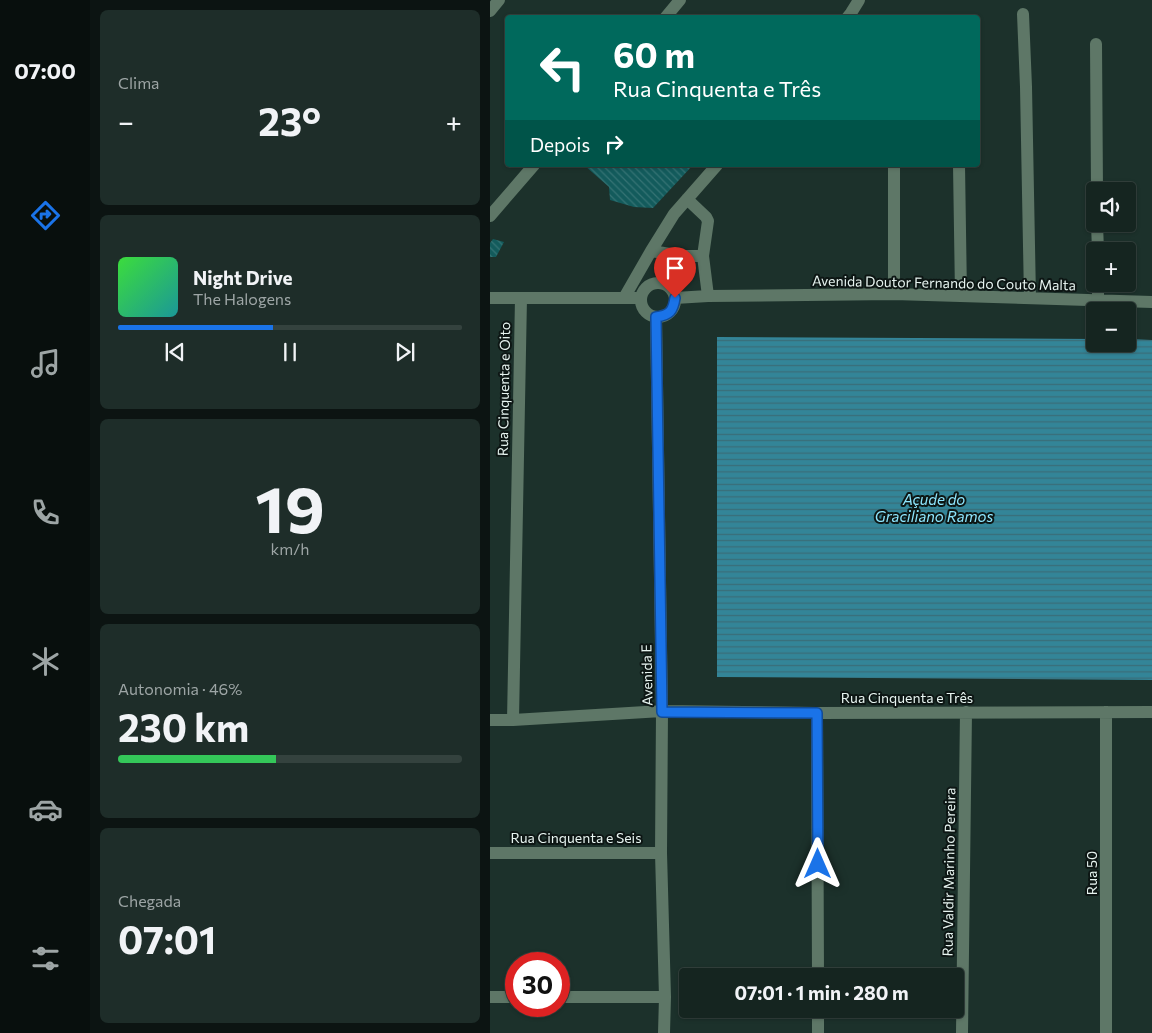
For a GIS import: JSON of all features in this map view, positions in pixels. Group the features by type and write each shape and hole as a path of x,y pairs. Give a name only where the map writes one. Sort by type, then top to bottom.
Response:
{"street":[{"path":"490,11 499,0"},
{"path":"668,15 680,0"},
{"path":"849,15 859,0"},
{"path":"1023,14 1030,298"},
{"path":"1096,44 1097,182"},
{"path":"490,216 532,167"},
{"path":"624,298 674,214 715,167"},
{"path":"959,167 961,295"},
{"path":"894,168 894,294"},
{"path":"687,199 708,221 703,256 708,296"},
{"path":"651,251 683,256 703,256"},
{"path":"654,284 663,284 671,289 675,298 670,312 656,317 648,314 643,307 641,298 645,289 654,284"},
{"path":"1098,292 1098,301"},
{"name":"Avenida Doutor Fernando do Couto Malta","path":"675,298 894,294 1152,302"},
{"path":"490,298 641,298"},
{"name":"Rua Cinquenta e Oito","path":"512,720 521,298"},
{"name":"Avenida E","path":"656,317 662,712 661,853 665,997 664,1033"},
{"name":"Rua Cinquenta e Três","path":"490,720 662,712 1152,712"},
{"name":"Rua Valdir Marinho Pereira","path":"962,1033 966,712"},
{"name":"Rua 50","path":"1106,712 1106,1033"},
{"path":"817,713 818,968"},
{"name":"Rua Cinquenta e Seis","path":"490,853 661,853"},
{"path":"490,997 505,997"},
{"path":"570,997 665,997"},
{"path":"818,1018 818,1033"}],"water":[{"name":"Açude do Graciliano Ramos","path":"717,337 1086,339 1086,352 1136,352 1136,339 1152,340 1152,680 717,677"}],"building":[{"path":"586,167 691,167 653,208 634,207 610,200 609,187"},
{"path":"493,239 504,242 496,257 490,257 490,243"}],"route":[{"path":"675,298 673,308 666,315 656,317 662,712 817,713 818,864"}]}
